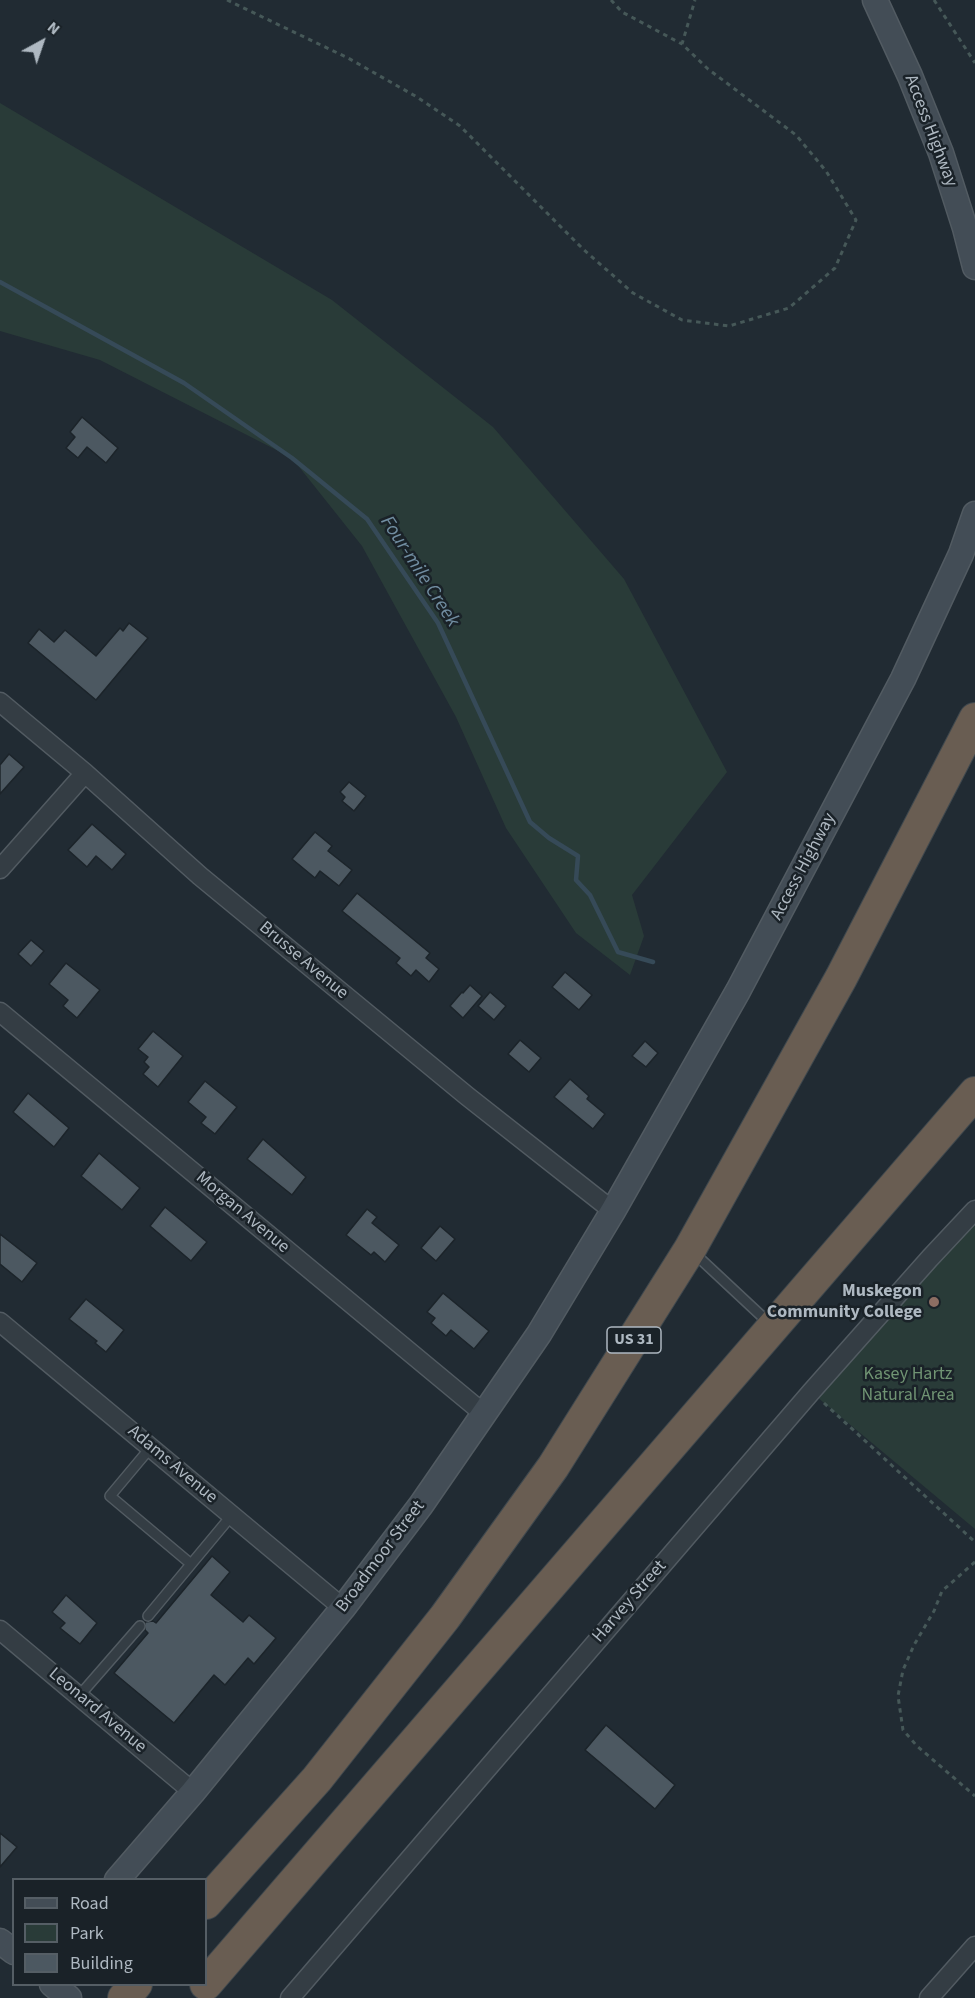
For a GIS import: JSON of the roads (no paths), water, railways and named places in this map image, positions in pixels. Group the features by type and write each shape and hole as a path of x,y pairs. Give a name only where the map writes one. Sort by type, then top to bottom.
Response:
{"highway":[{"name":"US 31","path":"207,1903 317,1779 452,1608 553,1467 690,1249 841,978 975,719"},
{"path":"207,1982 975,1093"},
{"path":"124,1998 134,1986"},
{"path":"193,1998 203,1986"}],"street":[{"name":"Access Highway","path":"875,0 910,76 941,153 975,267"},
{"name":"Access Highway","path":"613,1211 738,991 903,679 961,554 975,514"},
{"name":"Brusse Avenue","path":"0,702 85,773 200,876 467,1096 613,1211"},
{"path":"0,869 85,773"},
{"name":"Morgan Avenue","path":"0,1012 483,1413"},
{"name":"Harvey Street","path":"290,1998 811,1392 975,1210"},
{"name":"Broadmoor Street","path":"119,1878 193,1792 344,1608 421,1505 539,1334 613,1211"},
{"name":"Adams Avenue","path":"0,1322 344,1608"},
{"name":"Leonard Avenue","path":"0,1630 193,1792"},
{"path":"0,1941 12,1950"},
{"path":"929,1998 975,1946"},
{"path":"54,1986 69,1998"}],"lane":[{"path":"690,1249 773,1327"},
{"path":"151,1447 110,1496 191,1564"},
{"path":"148,1616 232,1515"},
{"path":"79,1696 140,1626"}],"waterway":[{"name":"Four-mile Creek","path":"0,282 184,383 292,458 367,519 438,623 530,822 549,838 578,856 576,880 590,895 618,952 653,962"}],"place":[{"name":"Muskegon Community College","path":"934,1302"}],"park label":[{"name":"Kasey Hartz Natural Area","path":"908,1385"}]}
